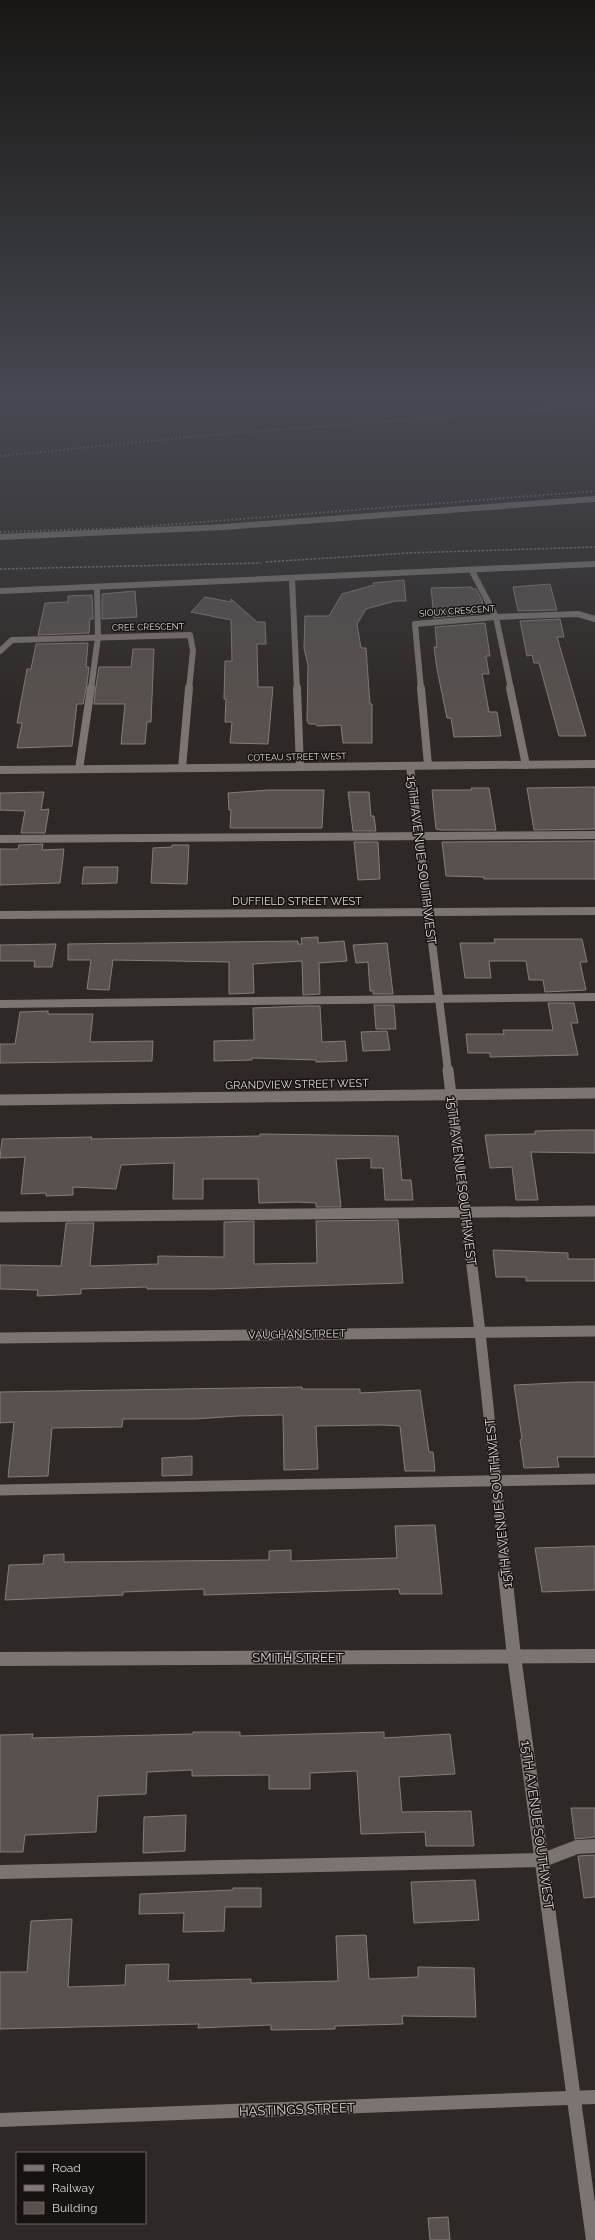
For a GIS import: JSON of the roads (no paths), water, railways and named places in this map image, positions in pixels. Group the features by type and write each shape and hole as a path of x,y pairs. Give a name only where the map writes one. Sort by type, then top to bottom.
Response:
{"street":[{"path":"0,537 95,534 348,519 549,504"},
{"path":"0,591 472,571 595,564"},
{"path":"472,571 496,617 526,764"},
{"path":"292,579 300,767"},
{"path":"79,769 98,637 97,587"},
{"name":"SIOUX CRESCENT","path":"428,766 415,624 496,617 578,614 595,619"},
{"name":"CREE CRESCENT","path":"0,650 12,640 190,635 193,650 182,768"},
{"name":"COTEAU STREET WEST","path":"0,770 595,764"},
{"name":"15TH AVENUE SOUTHWEST","path":"410,766 480,1332 514,1656 543,1860 593,2240"},
{"path":"0,839 419,837 595,834"},
{"name":"DUFFIELD STREET WEST","path":"0,915 595,911"},
{"path":"0,1004 595,996"},
{"name":"GRANDVIEW STREET WEST","path":"0,1100 595,1093"},
{"path":"0,1217 595,1211"},
{"name":"VAUGHAN STREET","path":"0,1338 595,1331"},
{"path":"0,1490 595,1479"},
{"name":"SMITH STREET","path":"0,1659 595,1656"},
{"path":"0,1872 543,1860 577,1847 595,1846"},
{"name":"HASTINGS STREET","path":"0,2120 595,2097"}],"railway":[{"path":"0,532 127,528 436,504"}]}
